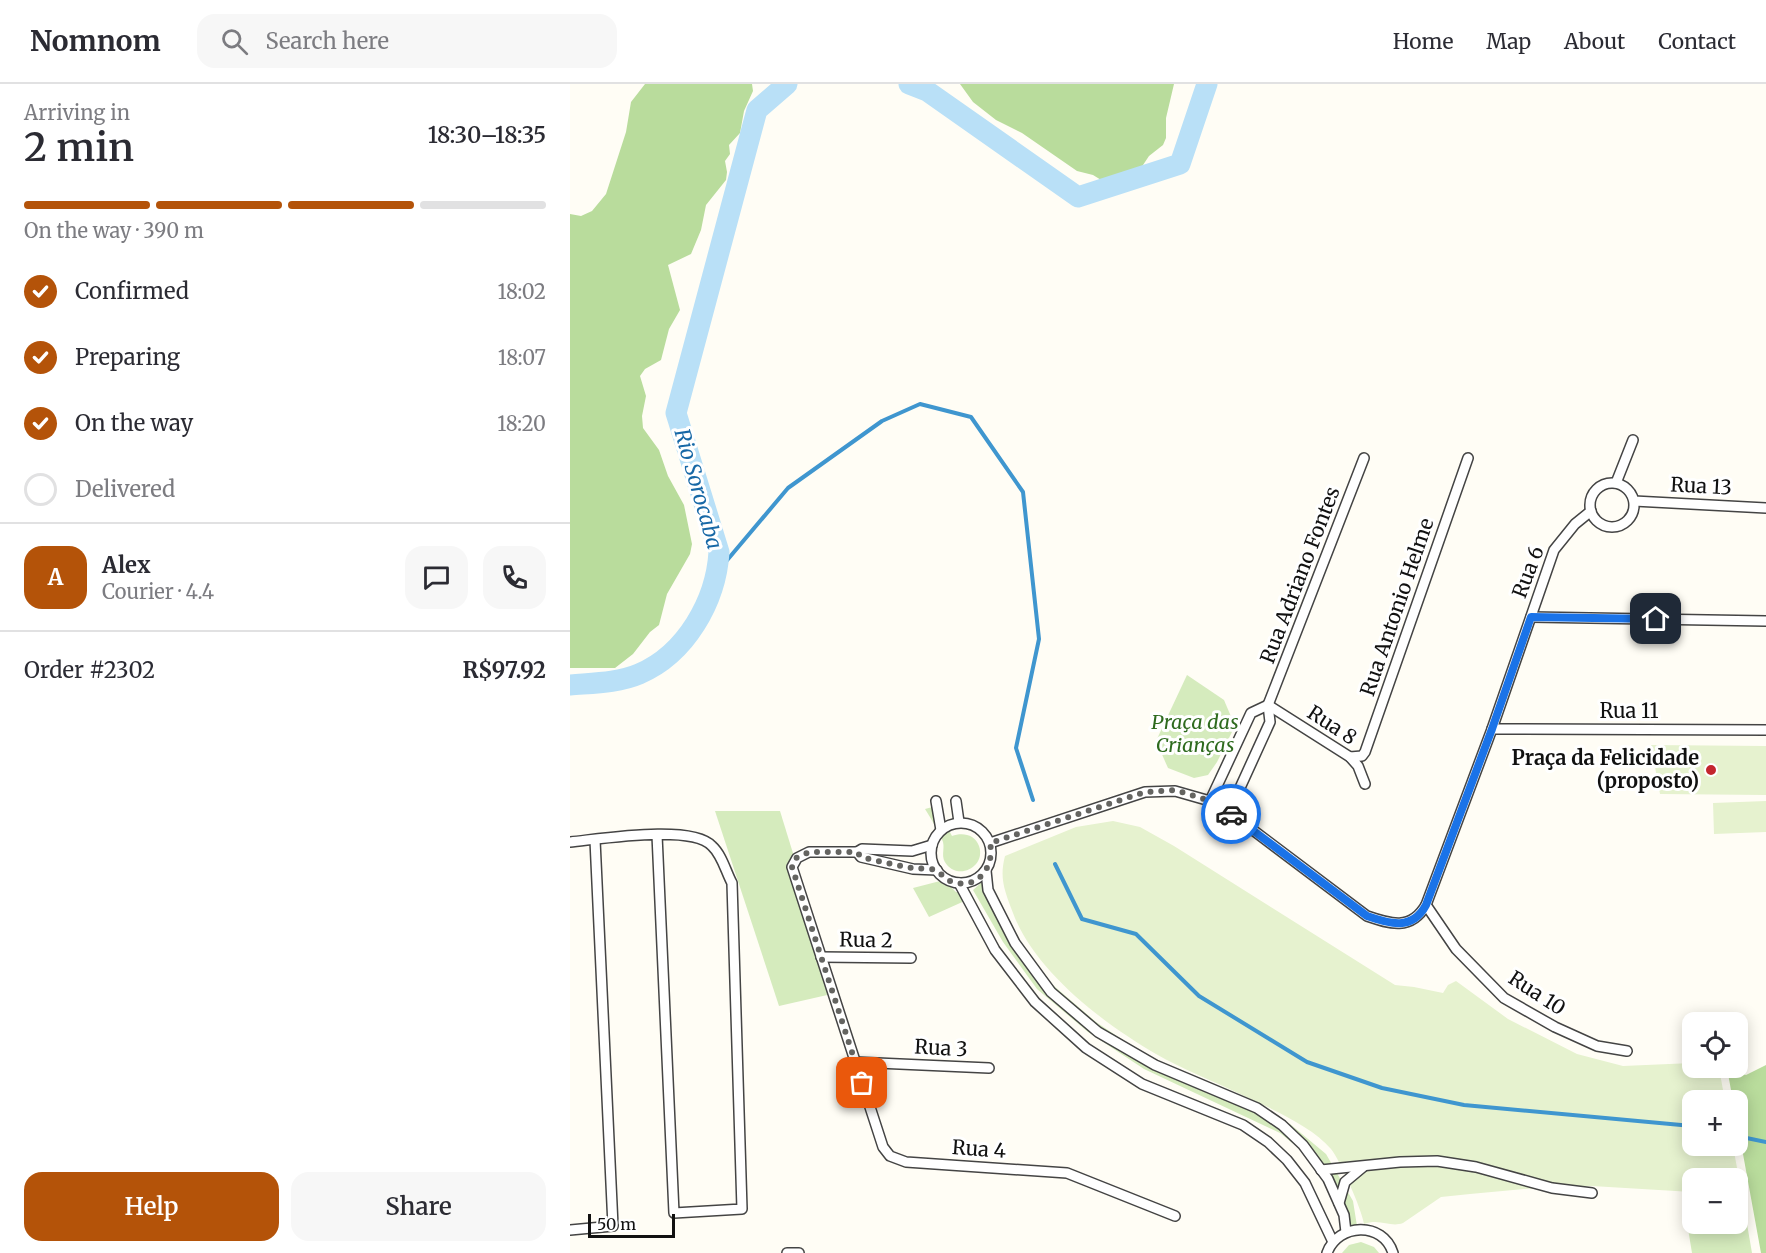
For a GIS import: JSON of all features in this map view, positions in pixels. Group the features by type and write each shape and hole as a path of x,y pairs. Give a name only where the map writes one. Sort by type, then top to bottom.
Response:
{"street":[{"path":"1616,483 1633,440"},
{"name":"Rua Adriano Fontes","path":"1229,812 1270,722 1268,705 1364,458"},
{"name":"Rua Antonio Helme","path":"1350,757 1362,756 1365,753 1468,458"},
{"path":"1616,483 1625,486 1634,501 1634,512 1629,519 1617,526 1602,524 1596,520 1591,510 1591,500 1598,488 1604,484 1616,483"},
{"name":"Rua 13","path":"1634,501 1766,508"},
{"name":"Rua 6","path":"1229,812 1367,916 1391,924 1420,916 1492,729 1554,549 1575,524 1591,510"},
{"path":"1531,617 1766,621"},
{"name":"Rua Adriano Fontes","path":"1210,801 1251,713 1268,705"},
{"name":"Rua 8","path":"1268,705 1350,757 1358,766 1365,784"},
{"name":"Rua 11","path":"1492,729 1766,730"},
{"path":"1243,732 1260,741"},
{"path":"990,843 1145,792 1175,790 1210,801 1229,812"},
{"path":"936,801 941,830"},
{"path":"956,801 959,822"},
{"path":"959,822 978,827 990,843 992,853 986,871 969,882 959,883 943,877 937,870 931,854 932,845 941,830 959,822"},
{"path":"570,842 657,835 676,834 702,838 714,847 732,883 742,1209 674,1213 657,835"},
{"path":"570,1230 613,1226 595,840"},
{"path":"855,1062 792,867 796,858 809,852 857,852 862,849 912,851 932,845"},
{"path":"857,852 861,857 914,868 937,870"},
{"path":"986,871 988,890 1015,944 1051,992 1098,1032 1155,1065 1257,1108 1282,1125 1304,1145 1328,1179 1344,1215 1346,1232"},
{"path":"959,883 995,950 1035,1002 1086,1048 1142,1084 1242,1125 1268,1142 1287,1160 1305,1183 1333,1242"},
{"name":"Rua 10","path":"1426,905 1456,949 1504,998 1555,1028 1597,1046 1628,1051"},
{"name":"Rua 2","path":"821,957 911,958"},
{"name":"Rua 3","path":"855,1062 989,1068"},
{"name":"Rua 4","path":"855,1062 883,1147 890,1156 906,1162 1067,1173 1175,1216"},
{"path":"1321,1170 1400,1162 1437,1161 1476,1167 1552,1188 1592,1193"},
{"path":"1339,1204 1345,1182 1363,1167"},
{"path":"1327,1253 1333,1242 1346,1232 1356,1229 1376,1233 1384,1239 1393,1253"},
{"path":"787,1253 800,1253"}],"green space":[{"path":"645,84 752,84 753,91 744,111 740,133 729,145 730,154 725,161 726,180 706,205 701,230 691,254 668,265 680,310 669,329 661,360 645,369 640,376 646,396 642,416 643,428 659,450 668,476 684,505 692,544 690,554 667,594 659,625 650,632 633,654 615,668 570,668 570,214 581,216 592,211 606,194 626,132 631,102"},
{"path":"960,84 1174,84 1166,118 1166,138 1163,145 1149,156 1133,177 1106,183 1093,175 1077,171 1022,133 996,120 973,102"},
{"name":"Praça das Crianças","path":"1187,675 1224,700 1235,726 1208,775 1194,778 1168,768 1156,741"},
{"name":"Praça da Felicidade (proposto)","path":"1651,745 1766,746 1766,795 1660,794"},
{"path":"1766,801 1766,832 1714,834 1713,803"},
{"path":"936,806 952,836 968,835 977,842 979,860 970,869 958,871 945,862 943,842 925,809"},
{"path":"715,811 780,811 836,993 779,1006"},
{"path":"1113,821 1140,827 1395,985 1443,993 1448,985 1456,981 1508,1019 1577,1054 1623,1066 1682,1063 1682,1078 1721,1078 1723,1090 1682,1090 1682,1156 1735,1156 1737,1168 1682,1168 1682,1191 1592,1186 1524,1189 1441,1197 1403,1223 1370,1222 1364,1224 1340,1163 1322,1140 1300,1124 1186,1070 1114,1027 1073,994 1037,956 1023,935 1008,898 1003,872 1005,856 1076,827"},
{"path":"944,880 956,892 965,892 969,899 929,917 913,888"},
{"path":"983,881 1016,938 1047,980 1096,1022 1154,1061 1290,1124 1326,1154 1353,1201 1357,1226 1348,1232 1317,1163 1280,1133 1144,1069 1088,1032 1037,989 1003,942 973,890"},
{"path":"1766,1065 1766,1253 1761,1253 1748,1182 1748,1168 1746,1168 1743,1156 1748,1156 1748,1090 1731,1090 1729,1078 1748,1078 1748,1074"},
{"path":"1748,1230 1752,1253 1692,1253 1689,1234 1748,1234"},
{"path":"1361,1242 1374,1247 1379,1253 1342,1253 1349,1245"}],"waterway":[{"name":"Rio Sorocaba","path":"570,685 623,679 656,665 684,640 696,624 712,589 719,552 676,413 757,110 787,84"},
{"name":"Rio Sorocaba","path":"909,84 927,91 1078,197 1180,164 1207,84"},
{"path":"718,571 788,488 882,421 920,404 971,417 1023,492 1039,639 1016,748 1033,800"},
{"path":"1055,864 1082,919 1136,934 1199,996 1307,1062 1382,1088 1464,1105 1682,1125"},
{"path":"1748,1138 1766,1142"}],"way so far":[{"path":"862,1083 792,867 796,858 809,852 857,852 861,857 914,868 937,870 950,881 969,882 986,871 992,853 990,843 1145,792 1175,790 1210,801 1231,814"}],"place":[{"name":"Praça da Felicidade (proposto)","path":"1711,770"}],"route":[{"path":"1231,814 1367,916 1391,924 1420,916 1492,729 1531,617 1656,619"}]}
